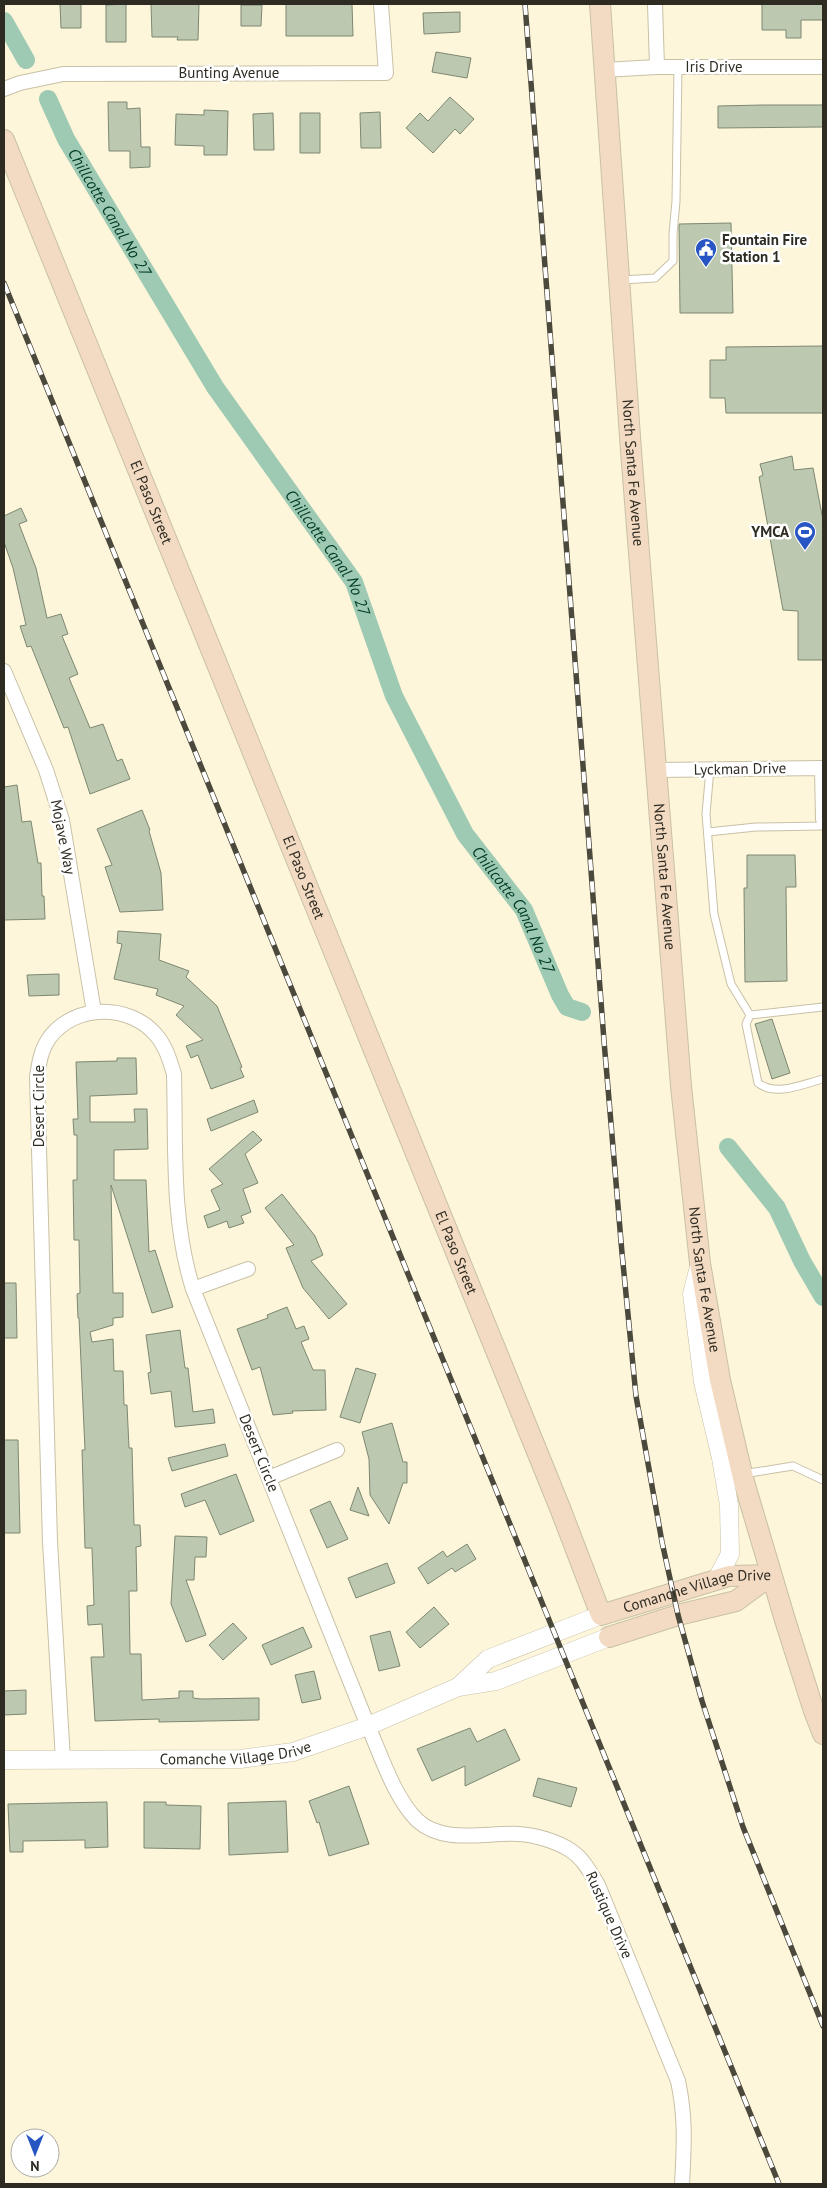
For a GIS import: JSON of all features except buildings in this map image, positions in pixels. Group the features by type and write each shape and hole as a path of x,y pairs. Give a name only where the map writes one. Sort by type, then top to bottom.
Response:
{"main road":[{"name":"North Santa Fe Avenue","path":"600,4 619,280 681,1086 700,1263 720,1380 742,1474 771,1575 818,1709 823,1734"},
{"name":"El Paso Street","path":"4,140 560,1508 601,1615"},
{"name":"Comanche Village Drive","path":"601,1615 729,1576 771,1575"},
{"name":"Comanche Village Drive","path":"609,1637 678,1615 736,1601 771,1575"}],"street":[{"name":"Bunting Avenue","path":"4,89 20,83 63,74 386,73 381,4"},
{"path":"654,4 657,67"},
{"name":"Iris Drive","path":"604,70 657,67 823,67"},
{"name":"Mojave Way","path":"4,671 46,770 62,820 94,1012"},
{"path":"822,768 823,819"},
{"name":"Lyckman Drive","path":"657,770 822,768"},
{"name":"Desert Circle","path":"63,1760 50,1542 37,1077 40,1056 50,1038 66,1021 94,1012 115,1011 138,1021 157,1035 168,1054 174,1074 178,1220 184,1262 193,1289 368,1726"},
{"path":"700,1263 692,1294 704,1382 722,1458 728,1506 730,1554 717,1579"},
{"path":"193,1289 248,1269"},
{"path":"269,1478 337,1450"},
{"name":"Comanche Village Drive","path":"458,1687 488,1659 601,1615"},
{"name":"Comanche Village Drive","path":"4,1760 240,1759 293,1752 368,1726 458,1687 496,1681 609,1637"},
{"name":"Rustique Drive","path":"368,1726 402,1801 423,1825 440,1832 459,1835 520,1834 533,1836 570,1850 586,1865 598,1885 678,2081 685,2128 682,2184"}],"lane":[{"path":"619,280 655,278 673,261 678,67"},
{"path":"710,769 706,814 714,914 731,984 750,1015"},
{"path":"708,832 756,827 823,826"},
{"path":"750,1015 823,1006"},
{"path":"750,1015 746,1024 747,1037 758,1083 766,1089 782,1090 823,1079"},
{"path":"742,1474 793,1466 823,1480"}],"waterway":[{"name":"Chillcotte Canal No 27","path":"4,21 26,60"},
{"name":"Chillcotte Canal No 27","path":"48,99 66,139 215,387 354,582 394,696 465,834 524,910 560,995 567,1007 582,1012"},
{"name":"Chillcotte Canal No 27","path":"728,1147 777,1208 802,1261 823,1297"}],"railway":[{"path":"525,4 604,1041 636,1396 662,1542 678,1615 702,1701 743,1827 823,2026"},
{"path":"4,283 779,2184"}],"place":[{"name":"Fountain Fire Station 1","path":"706,268"},
{"name":"YMCA","path":"805,551"}]}
